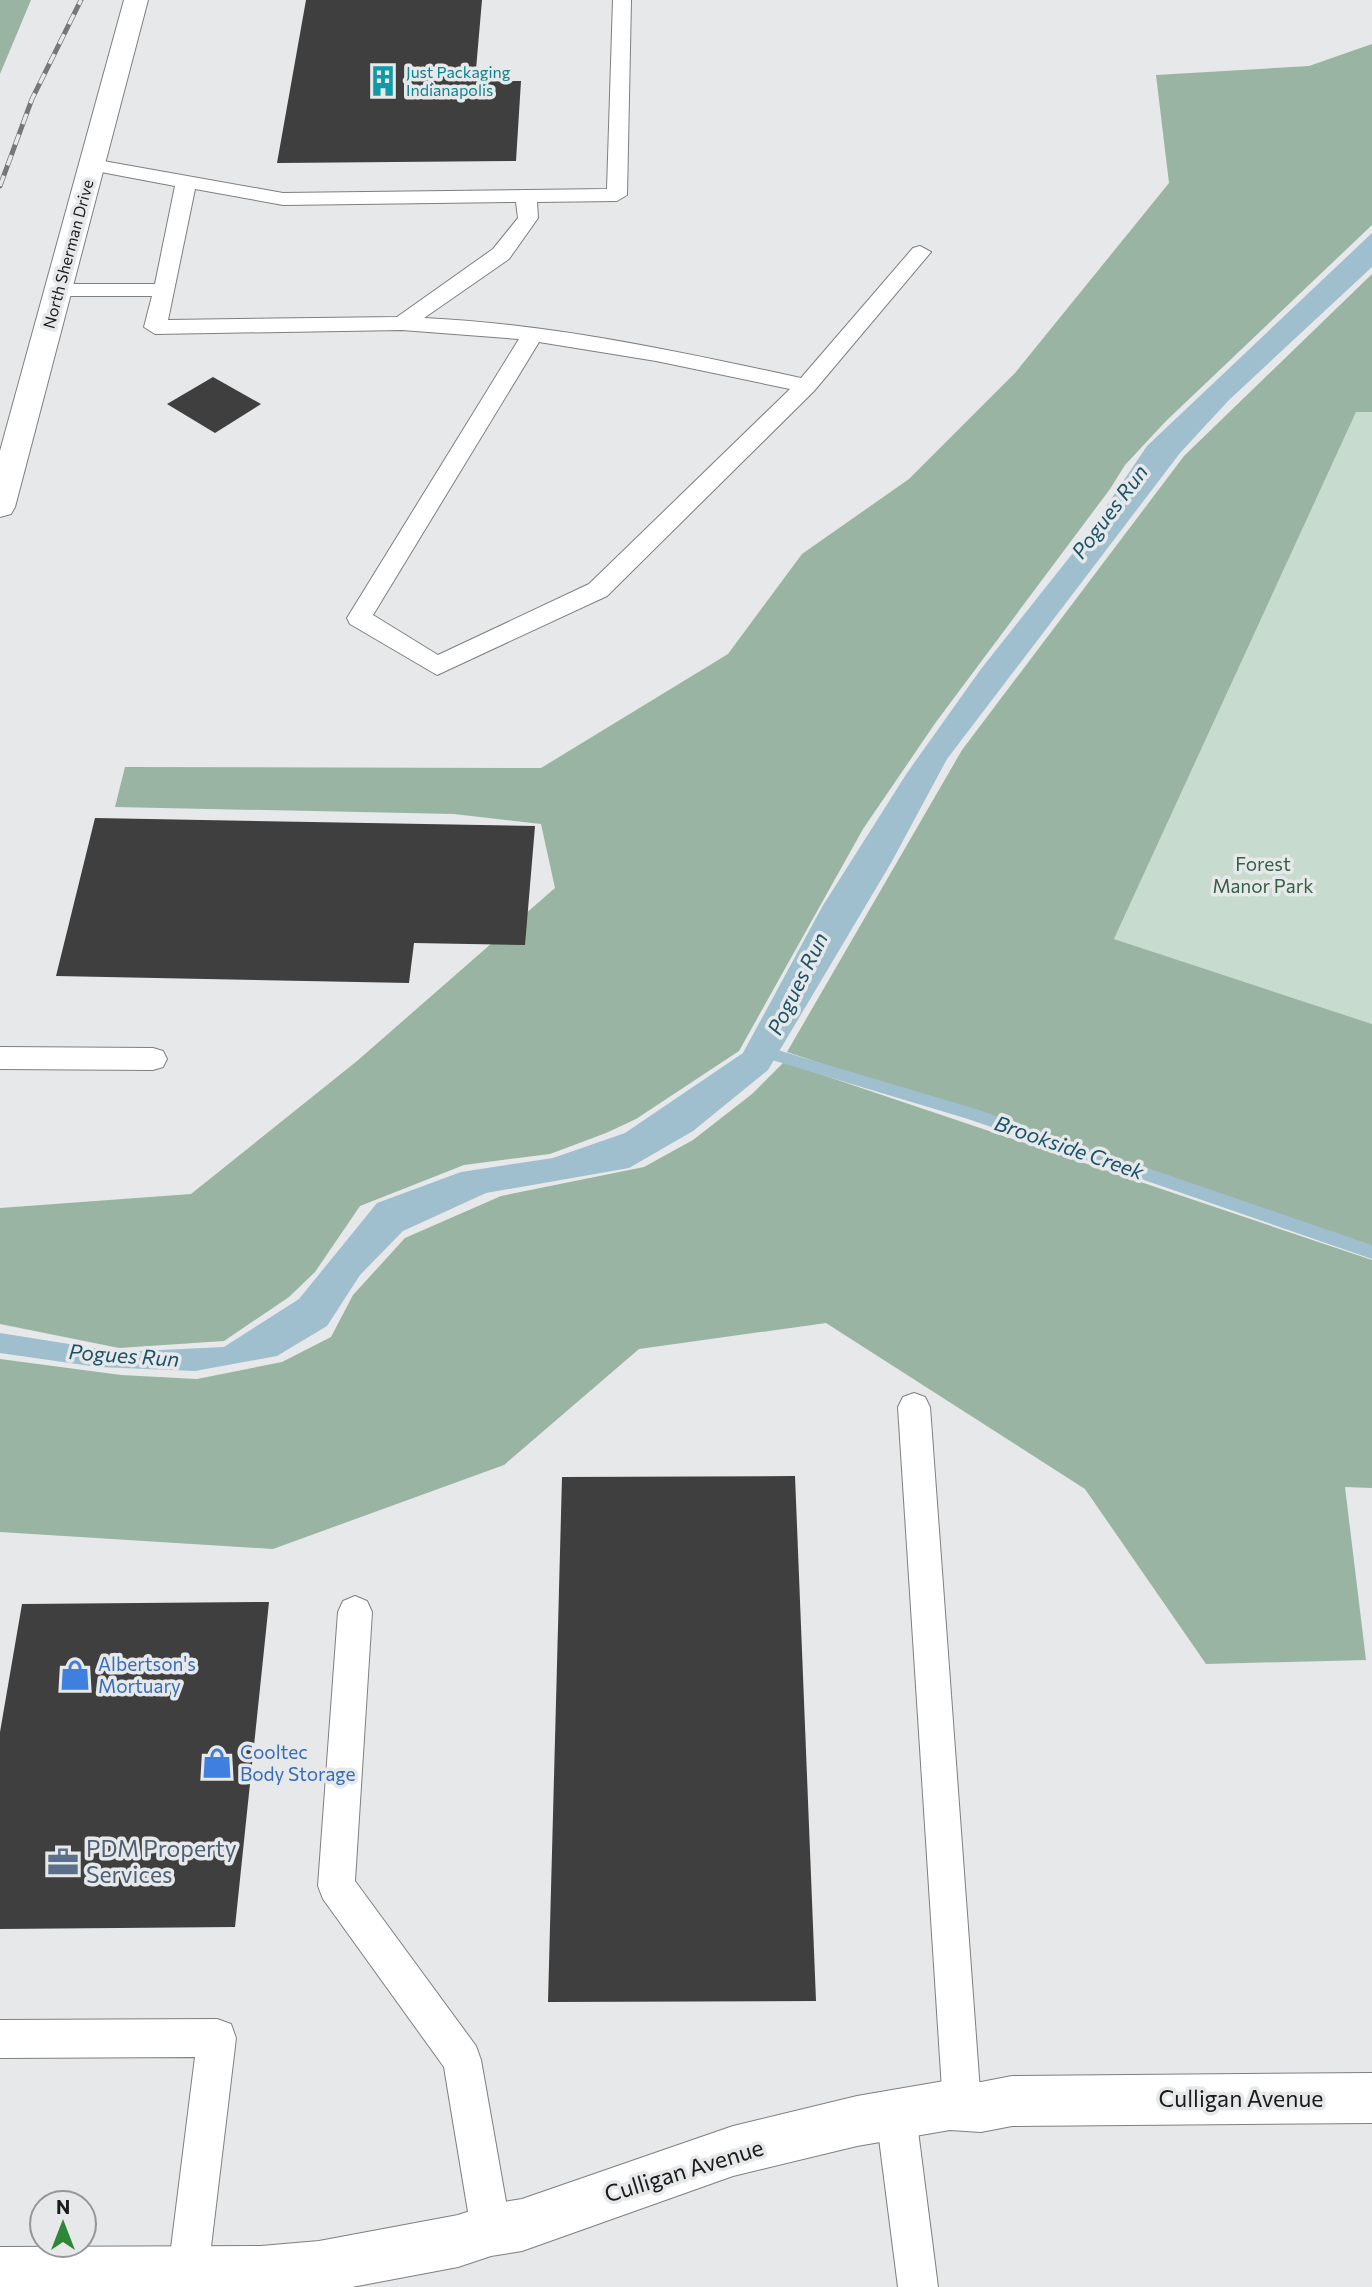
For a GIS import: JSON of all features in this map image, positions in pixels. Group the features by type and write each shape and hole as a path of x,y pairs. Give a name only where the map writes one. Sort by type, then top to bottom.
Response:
{"main road":[{"name":"North Sherman Drive","path":"0,507 136,0"},
{"name":"Culligan Avenue","path":"0,2273 261,2272 318,2277 491,2230 522,2225 733,2151 764,2146 857,2121 962,2105 981,2107 1012,2101 1372,2098"}],"lane":[{"path":"92,165 283,199 617,195 622,0"},
{"path":"186,182 155,327 448,324 644,351 806,386"},
{"path":"402,323 500,254 528,218 526,196"},
{"path":"532,335 359,618 437,666 598,590 806,386 920,251"},
{"path":"58,290 164,289"},
{"path":"0,1058 153,1059"},
{"path":"914,1407 962,2105"},
{"path":"355,1612 336,1886 462,2060 491,2230"},
{"path":"0,2039 217,2038 188,2272"},
{"path":"896,2115 918,2287"}],"green space":[{"path":"0,0 31,0 0,74"},
{"path":"1372,44 1372,225 1166,421 1125,465 1110,489 936,722 863,829 739,1051 636,1119 606,1133 550,1154 464,1165 360,1206 315,1272 289,1297 224,1341 119,1348 0,1324 0,1208 191,1194 357,1061 555,888 541,824 454,814 115,807 125,767 541,768 728,654 802,554 909,479 1015,373 1169,183 1156,75 1309,66"},
{"path":"1372,274 1372,412 1356,412 1114,939 1372,1024 1372,1246 787,1052 962,750 1184,456"},
{"name":"Forest Manor Park","path":"1356,411 1372,412 1372,1024 1114,939"},
{"path":"784,1062 1372,1260 1372,1488 1345,1487 1366,1660 1206,1664 1085,1489 826,1323 639,1349 504,1465 273,1549 0,1532 0,1359 121,1375 197,1379 282,1362 331,1337 353,1295 405,1238 501,1196 644,1167 693,1140 752,1094"}],"water":[{"name":"Pogues Run","path":"1372,233 1372,267 1229,400 1180,453 947,759 891,863 768,1070 693,1131 629,1168 486,1193 403,1231 360,1275 327,1326 277,1356 195,1371 98,1367 0,1353 0,1333 119,1352 224,1347 299,1299 377,1203 461,1172 553,1158 625,1133 743,1053 822,907 907,773 981,669 1084,539 1147,446"}],"building":[{"name":"Just Packaging Indianapolis","path":"306,0 482,0 475,81 521,81 516,161 277,163"},
{"path":"213,377 261,404 215,433 167,404"},
{"path":"95,818 535,826 525,945 414,943 409,983 56,976"},
{"path":"795,1476 816,2001 548,2002 562,1477"},
{"path":"269,1602 235,1927 0,1929 0,1732 22,1604"}],"waterway":[{"name":"Brookside Creek","path":"764,1052 970,1113 1372,1252"}],"railway":[{"path":"0,186 32,99 81,0"}],"place":[{"name":"Just Packaging Indianapolis","path":"383,81"},
{"name":"Albertson's Mortuary","path":"75,1675"},
{"name":"Cooltec Body Storage","path":"217,1763"},
{"name":"PDM Property Services","path":"63,1862"}]}
